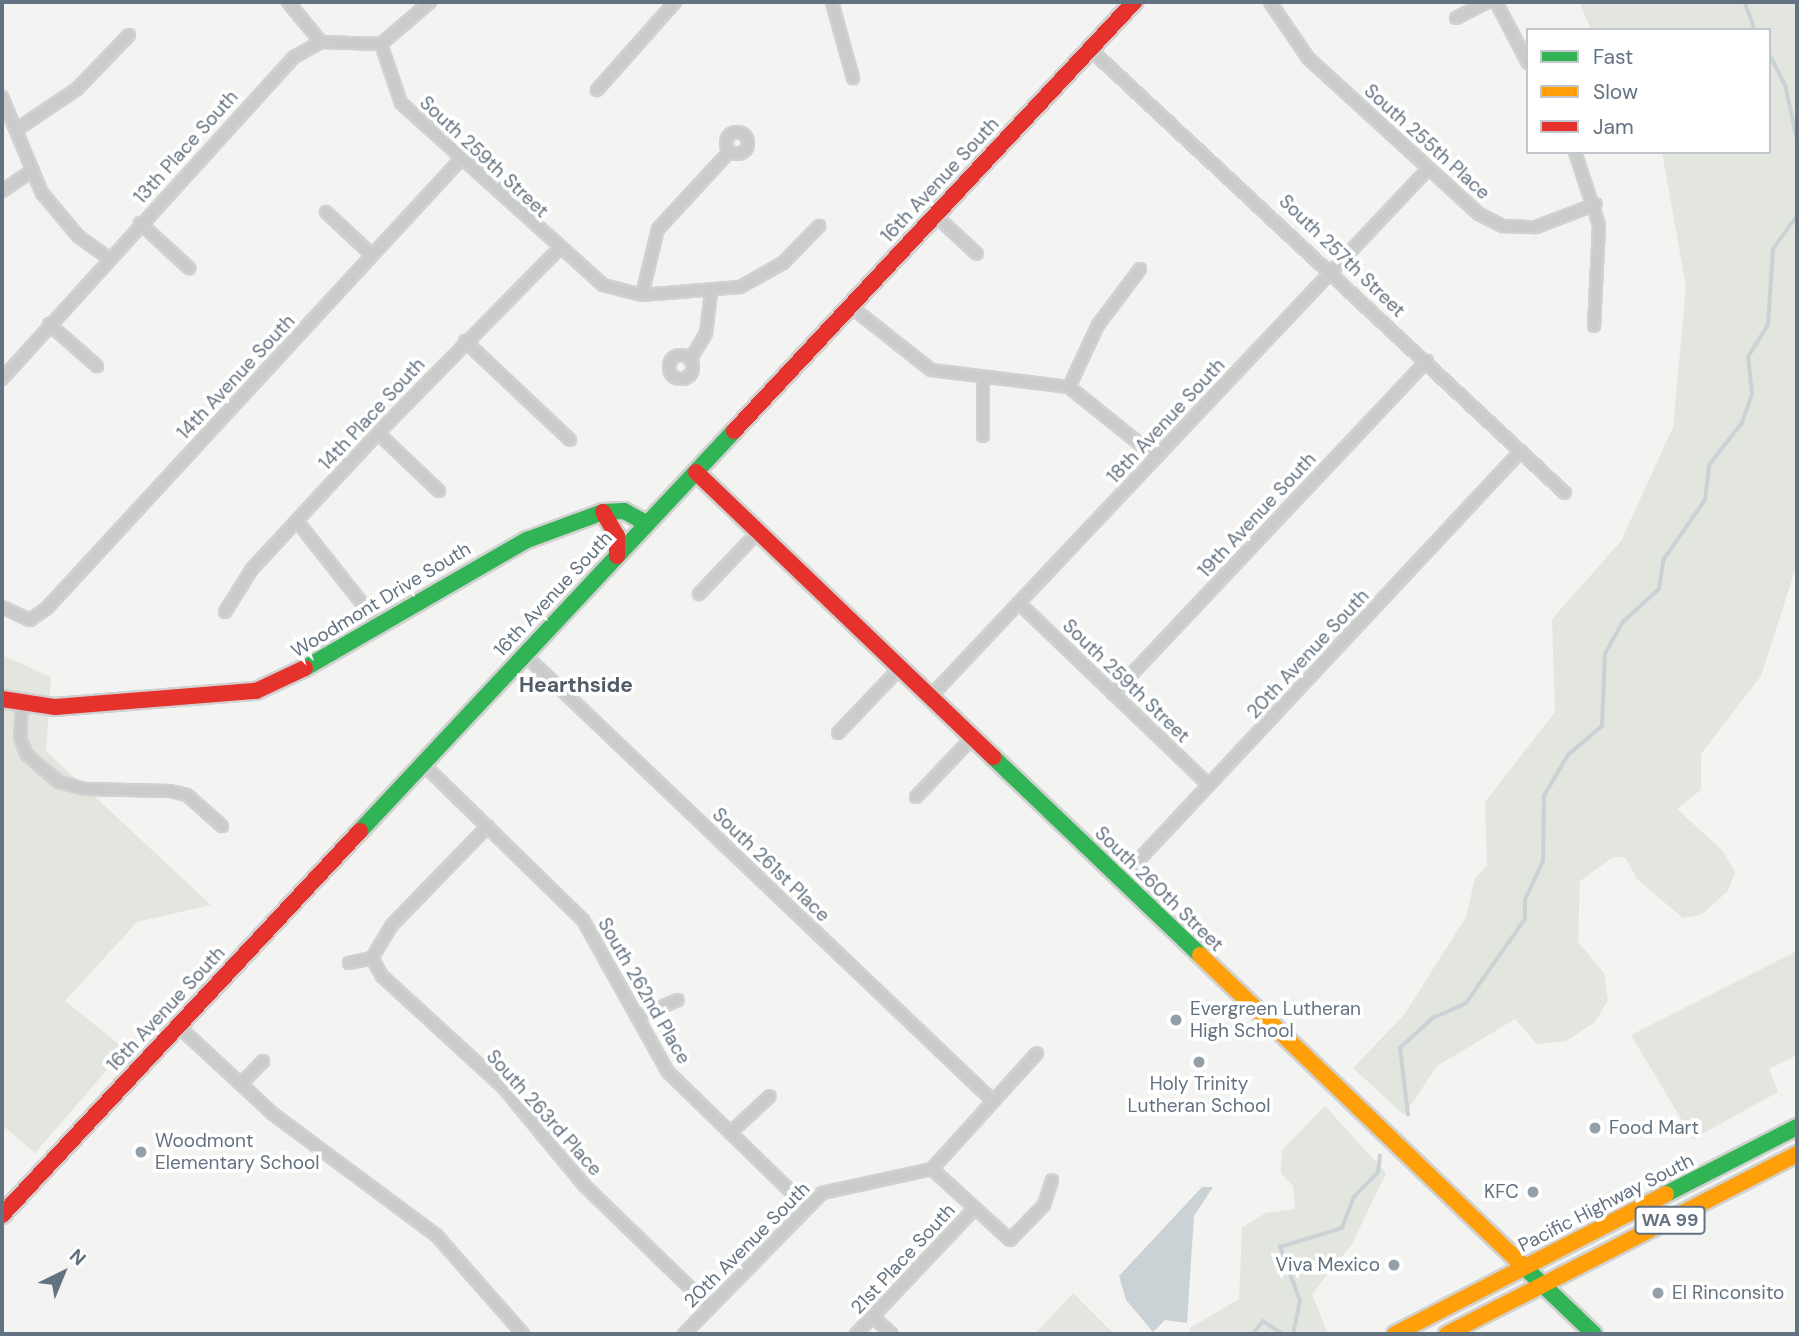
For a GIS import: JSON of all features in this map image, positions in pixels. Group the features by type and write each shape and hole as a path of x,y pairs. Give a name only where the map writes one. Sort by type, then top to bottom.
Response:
{"main road":[{"name":"16th Avenue South","path":"2,1215 1134,2"},
{"name":"South 260th Street","path":"696,472 1523,1269 1594,1334"},
{"path":"617,556 617,536 603,512 624,511 647,524"},
{"name":"Woodmont Drive South","path":"2,699 22,704 256,691 311,670 492,556 603,512"},
{"name":"Pacific Highway South","path":"1395,1334 1797,1127"},
{"name":"WA 99","path":"1447,1334 1797,1154"}],"street":[{"path":"288,2 321,42 380,44 430,2"},
{"path":"597,90 675,2"},
{"path":"832,2 853,78"},
{"name":"South 255th Place","path":"1270,2 1308,58 1479,214 1503,226 1548,225 1596,204"},
{"path":"1456,18 1488,2"},
{"path":"1496,2 1526,58"},
{"path":"19,128 67,97 129,34"},
{"name":"13th Place South","path":"2,379 279,71 321,42"},
{"name":"South 259th Street","path":"380,44 401,103 558,250 603,285 642,295 711,293 762,277 819,226"},
{"name":"South 257th Street","path":"1090,49 1154,115 1245,188 1565,493"},
{"path":"2,97 19,128 33,170 58,216 108,258"},
{"path":"642,295 659,229 729,152"},
{"path":"1576,154 1596,204 1594,326"},
{"name":"14th Avenue South","path":"2,607 23,620 35,618 461,159"},
{"name":"18th Avenue South","path":"930,697 1428,169"},
{"path":"2,191 33,170"},
{"path":"326,212 372,255"},
{"path":"935,215 977,254"},
{"path":"140,223 189,268"},
{"name":"14th Place South","path":"225,612 252,569 377,433 465,341 558,250"},
{"path":"1069,387 1098,325 1140,269"},
{"path":"690,360 706,333 711,293"},
{"path":"850,306 919,365 983,377 1069,387 1156,457"},
{"path":"49,324 97,366"},
{"path":"465,341 570,440"},
{"name":"19th Avenue South","path":"1113,694 1426,361"},
{"path":"983,377 983,436"},
{"path":"377,433 439,491"},
{"name":"20th Avenue South","path":"1120,880 1521,451"},
{"path":"297,520 380,626"},
{"path":"699,594 758,532"},
{"name":"South 259th Street","path":"1019,603 1209,785"},
{"name":"South 261st Place","path":"525,654 993,1101"},
{"path":"838,733 900,668"},
{"path":"22,704 20,738 27,755 60,782 85,789 170,791 187,795 222,826"},
{"path":"916,797 972,738"},
{"name":"South 262nd Place","path":"423,764 583,920 668,1072 806,1206"},
{"path":"349,963 372,958 391,926 488,826"},
{"name":"South 263rd Place","path":"372,958 382,976 503,1087 585,1186 709,1307"},
{"path":"637,1017 678,1000"},
{"path":"178,1026 241,1084 437,1236 523,1334"},
{"path":"1037,1053 932,1169 1010,1240 1044,1205 1052,1180"},
{"path":"241,1084 263,1061"},
{"path":"730,1133 771,1096"},
{"name":"20th Avenue South","path":"684,1334 806,1206 838,1185 932,1169"},
{"name":"21st Place South","path":"856,1334 975,1208"},
{"path":"873,1317 892,1334"}],"shaded area":[{"path":"1579,2 1797,2 1797,564 1761,676 1701,754 1701,790 1677,809 1722,850 1735,872 1728,891 1701,915 1683,918 1637,879 1625,857 1613,857 1580,881 1578,942 1604,973 1608,1000 1595,1022 1566,1041 1537,1044 1515,1019 1437,1066 1404,1115 1353,1068 1404,1015 1466,917 1475,878 1487,866 1485,802 1555,712 1552,619 1621,541 1673,427 1686,287 1662,154 1771,154 1771,28 1590,28"},
{"path":"2,655 51,677 46,751 211,905 137,922 65,1001 125,1049 35,1153 2,1125"},
{"path":"1797,951 1797,1055 1769,1069 1778,1092 1693,1139 1631,1035"},
{"path":"1325,1106 1386,1173 1352,1244 1312,1294 1328,1334 1190,1334 1190,1328 1239,1299 1242,1227 1266,1213 1295,1209 1293,1186 1281,1173 1282,1150"},
{"path":"1202,1187 1213,1187 1194,1216 1187,1323 1165,1320 1153,1332 1126,1300 1119,1276"},
{"path":"1073,1293 1114,1334 1035,1334"}],"waterway":[{"path":"1745,2 1754,28"},
{"path":"1771,57 1786,87 1797,138"},
{"path":"1408,1115 1400,1048 1433,1018 1466,1003 1525,919 1525,900 1543,861 1544,796 1568,755 1602,726 1605,654 1623,622 1659,589 1664,559 1705,500 1709,465 1742,423 1752,394 1748,357 1768,325 1773,249 1797,216"},
{"path":"1293,1334 1300,1301 1280,1247 1342,1228 1354,1197 1378,1172 1380,1156"},
{"path":"1253,1334 1263,1321 1283,1334"}],"traffic: fast":[{"path":"360,831 734,431"},
{"path":"305,668 527,540 603,512 624,511 647,524"},
{"path":"993,757 1200,955"},
{"path":"1666,1194 1797,1127"},
{"path":"1518,1261 1594,1334"}],"traffic: slow":[{"path":"1200,955 1518,1261"},
{"path":"1447,1334 1797,1154"},
{"path":"1395,1334 1666,1194"}],"traffic: jam":[{"path":"734,431 1134,2"},
{"path":"696,472 993,757"},
{"path":"603,512 617,536 617,556"},
{"path":"2,699 55,707 256,691 305,668"},
{"path":"2,1215 360,831"}],"place":[{"name":"Evergreen Lutheran High School","path":"1176,1020"},
{"name":"Holy Trinity Lutheran School","path":"1199,1062"},
{"name":"Food Mart","path":"1595,1128"},
{"name":"Woodmont Elementary School","path":"141,1152"},
{"name":"KFC","path":"1533,1192"},
{"name":"Viva Mexico","path":"1394,1265"},
{"name":"El Rinconsito","path":"1658,1293"}],"district":[{"name":"Hearthside","path":"576,685"}]}
